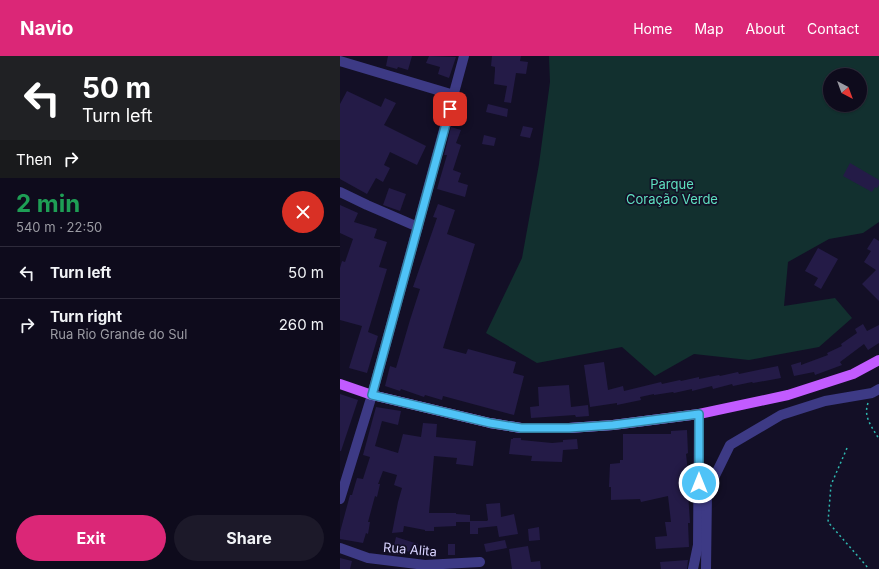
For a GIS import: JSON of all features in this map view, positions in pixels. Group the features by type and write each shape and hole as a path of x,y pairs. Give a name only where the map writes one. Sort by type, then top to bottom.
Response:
{"main road":[{"path":"340,384 372,395 490,423 521,428 569,428 613,425 699,414 788,395 853,374 879,360"}],"street":[{"path":"340,499 372,395 464,56"},
{"path":"340,61 454,95"},
{"path":"340,192 361,203 418,227"},
{"path":"706,569 708,492 730,445 781,416 825,401 875,391"},
{"path":"693,569 698,545 699,414"},
{"name":"Rua Alita","path":"340,548 368,558 425,565 480,562"}],"path":[{"path":"875,391 866,408 867,420 879,439"},
{"path":"847,448 832,485 828,522 869,569"}],"green space":[{"name":"Parque Coração Verde","path":"549,56 879,56 879,222 863,233 829,239 788,262 784,306 835,298 852,318 819,347 749,360 694,354 655,376 622,347 537,363 486,333 522,258 539,164 550,82"}],"building":[{"path":"388,56 412,56 408,70 386,66"},
{"path":"429,56 456,57 449,78 438,74 440,67 426,63"},
{"path":"492,56 521,56 520,61 528,62 526,74 516,73 511,103 504,102 507,86 494,84 495,67 491,66"},
{"path":"347,91 381,107 385,98 396,103 384,125 426,146 417,165 390,152 384,165 390,168 383,182 376,178 367,194 340,179 340,104"},
{"path":"488,104 508,109 507,117 486,112"},
{"path":"523,126 533,128 530,138 520,136"},
{"path":"451,127 461,130 456,143 461,145 453,170 461,173 458,182 468,185 465,197 437,189 447,155 444,155"},
{"path":"484,135 496,138 494,146 482,144"},
{"path":"850,163 879,180 879,185 877,188 875,187 872,192 843,176"},
{"path":"389,188 406,194 400,211 383,205"},
{"path":"438,204 455,210 447,234 475,244 443,348 466,354 468,349 516,362 513,373 524,376 514,415 443,396 442,400 425,395 424,397 401,389 400,391 385,386 390,366 396,368 420,289 413,287 437,218 433,217"},
{"path":"340,205 358,213 354,222 377,229 374,238 387,242 379,267 387,269 368,332 378,336 367,373 349,368 362,326 340,320 340,268 342,261 345,262 353,239 340,233"},
{"path":"874,238 879,241 879,301 862,284 876,270 864,262 871,251 867,249"},
{"path":"818,248 838,259 821,289 814,285 818,278 805,271"},
{"path":"863,324 867,331 879,325 879,343 868,350 864,344 840,362 842,365 815,375 814,372 794,376 791,365 801,362 801,365 828,355 827,353 842,346 841,344 857,333 855,329"},
{"path":"604,362 608,390 623,386 624,391 661,382 662,384 738,372 739,374 778,366 781,378 733,386 732,384 713,389 712,386 692,391 692,389 674,393 654,394 640,397 641,400 617,405 617,403 590,407 584,365"},
{"path":"569,385 571,407 588,405 589,416 576,417 575,415 531,418 530,407 539,406 538,387"},
{"path":"340,394 358,400 341,451 340,451"},
{"path":"376,407 401,411 398,425 382,421 375,446 398,453 403,434 421,437 423,423 437,424 436,437 476,441 473,466 456,464 457,458 434,456 429,513 456,513 470,515 470,522 456,522 456,526 434,527 434,531 425,531 404,526 403,532 392,533 402,488 394,485 397,475 383,471 378,484 380,484 377,497 375,496 368,522 370,522 368,534 366,533 363,543 340,539 340,532 350,495 352,495 357,478 363,479 370,457 363,455"},
{"path":"687,430 688,453 686,454 688,472 686,472 690,492 688,492 690,523 688,523 689,547 656,549 655,537 667,536 665,522 671,522 668,496 641,502 640,499 611,500 611,487 609,487 610,464 620,463 620,460 623,460 623,434 671,434 671,431"},
{"path":"511,439 552,443 563,442 563,440 577,439 578,449 563,450 562,462 531,461 532,456 509,454"},
{"path":"500,503 501,517 514,514 518,534 499,537 497,526 478,528 478,534 470,534 470,521 488,520 486,504"},
{"path":"539,527 540,540 529,541 528,529"},
{"path":"396,537 418,544 415,554 401,549 400,555 392,554"},
{"path":"505,540 507,548 486,552 484,544"},
{"path":"448,544 455,544 455,555 448,555"},
{"path":"528,546 531,562 540,561 541,569 512,569 509,549"},
{"path":"340,558 352,561 350,569 340,569"},
{"path":"688,560 687,569 661,569 660,562"}],"route":[{"path":"450,109 372,395 490,423 521,428 569,428 613,425 699,414 699,483"}]}
